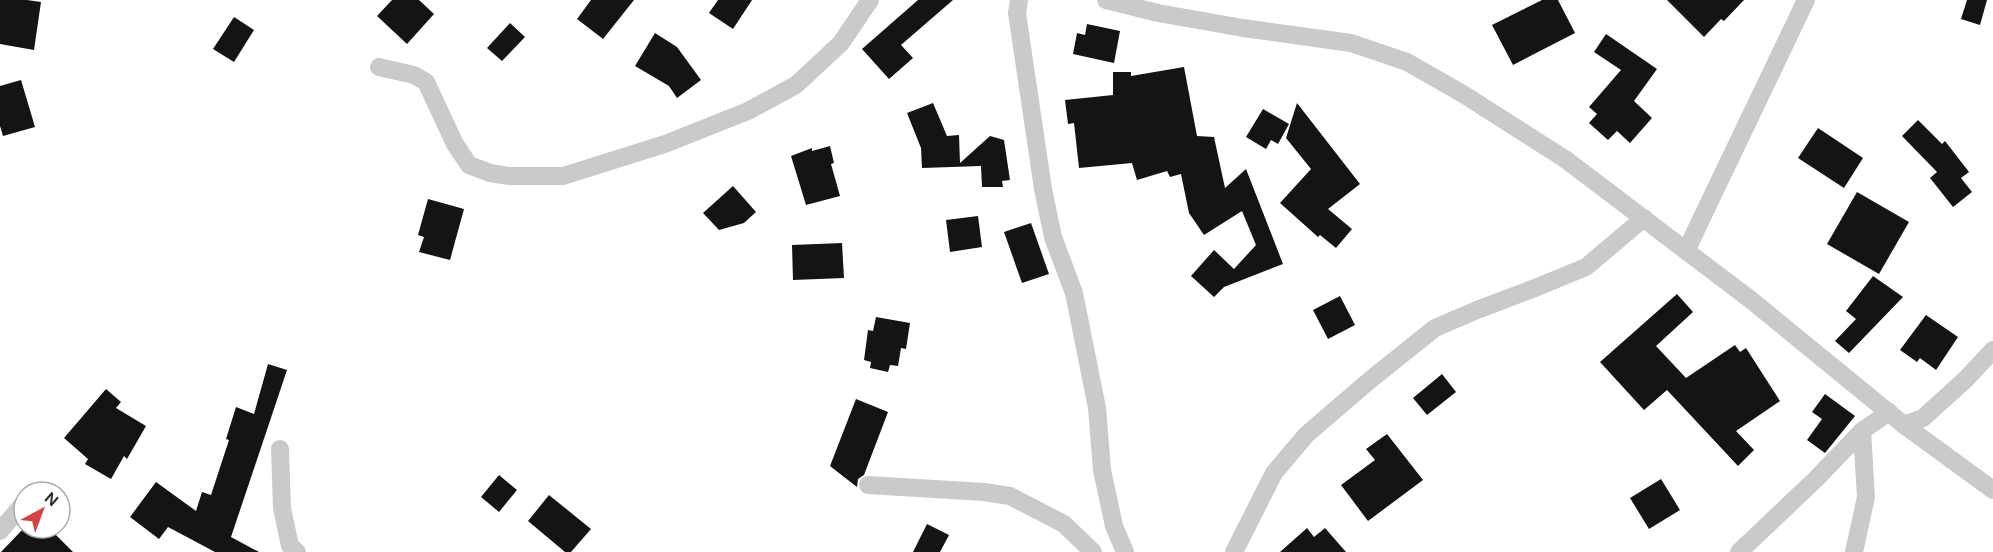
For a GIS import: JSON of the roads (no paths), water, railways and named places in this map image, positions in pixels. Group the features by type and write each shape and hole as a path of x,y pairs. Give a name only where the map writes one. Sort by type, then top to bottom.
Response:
{"street":[{"path":"379,67 414,75 426,82 455,144 469,165 509,176 563,176 665,144 748,111 796,85 841,43 870,0"},
{"path":"1020,0 1017,13 1043,189 1053,237 1074,293 1097,408 1102,470 1114,526 1125,552"},
{"path":"1106,0 1158,14 1351,43 1407,62 1463,94 1565,159 1751,300 1904,425 1993,490"},
{"path":"1686,252 1806,0"},
{"path":"1234,552 1274,473 1306,435 1370,380 1435,328 1586,267 1644,218"},
{"path":"1904,425 1923,418 1966,379 1993,350"},
{"path":"1739,552 1817,478 1862,431 1889,412"},
{"path":"1854,552 1866,497 1862,431"},
{"path":"280,449 282,508 290,546 297,552"},
{"path":"868,485 984,492 1011,496 1064,524 1093,552"},
{"path":"0,531 12,517"}]}
